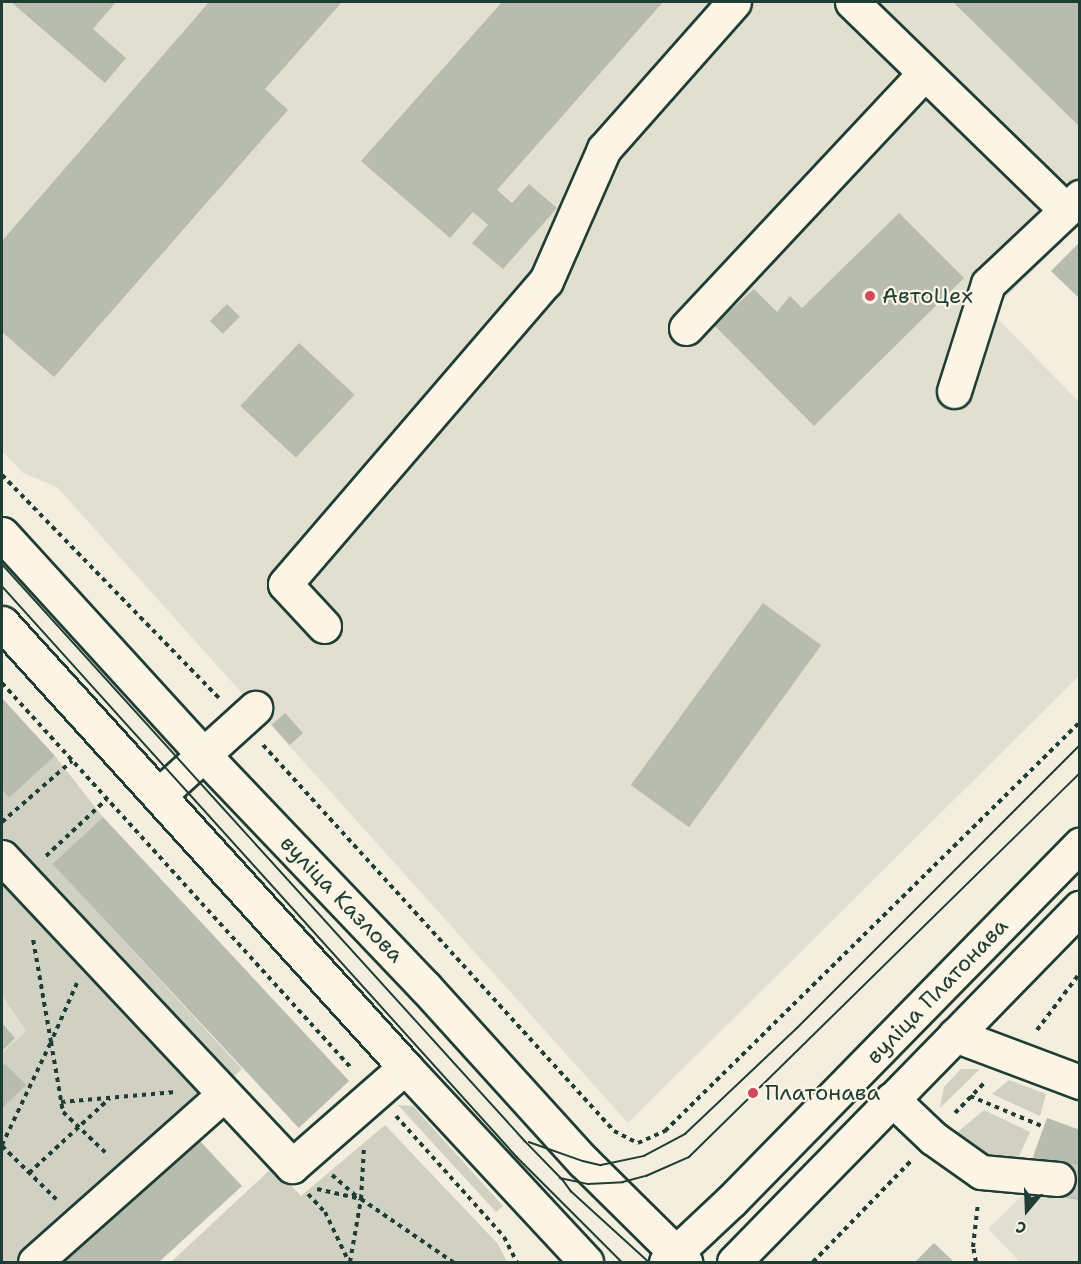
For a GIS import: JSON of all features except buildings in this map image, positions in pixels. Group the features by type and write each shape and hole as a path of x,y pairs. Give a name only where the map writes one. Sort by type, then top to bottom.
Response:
{"main road":[{"path":"324,626 285,584 546,281 604,149 734,2"},
{"path":"852,2 925,73 1073,203 988,284 954,391"},
{"path":"686,328 925,73"},
{"name":"вуліца Казлова","path":"2,534 203,754 425,987 675,1259"},
{"path":"2,623 586,1263"},
{"path":"159,795 248,715"},
{"name":"вуліца Платонава","path":"675,1259 1080,845"},
{"path":"12,867 292,1166 405,1067"},
{"name":"вуліца Платонава","path":"734,1263 1080,908"},
{"path":"955,1035 1077,1077"},
{"path":"35,1263 131,1177 221,1091"},
{"path":"892,1099 933,1138 981,1172 1058,1179"}],"path":[{"path":"2,475 248,715 614,1131 638,1143 665,1131 1080,722"},
{"path":"2,683 504,1237 517,1263"},
{"path":"2,822 72,761"},
{"path":"12,867 107,800"},
{"path":"32,936 63,1113 131,1177"},
{"path":"80,1223 2,1145 91,952"},
{"path":"61,1102 221,1091"},
{"path":"970,1096 1044,1127"},
{"path":"29,1173 110,1097"},
{"path":"350,1263 361,1199 364,1140"},
{"path":"976,1263 973,1247 981,1172"},
{"path":"329,1173 361,1199 453,1263"},
{"path":"310,1188 361,1199"},
{"path":"306,1192 325,1212 350,1263"}],"shaded area":[{"path":"2,2 1079,2 1079,225 991,312 1079,402 1079,676 628,1123 57,487 23,473 2,451"},
{"path":"55,756 103,817 53,864 242,1069 21,1262 2,1262 2,1053 26,1031 2,995 2,790 9,798"},
{"path":"2,995 26,1031 2,1053"},
{"path":"961,1069 980,1069 940,1108 944,1087"},
{"path":"1009,1080 1046,1094 1040,1116 992,1094"},
{"path":"398,1105 413,1106 503,1206 496,1212"},
{"path":"984,1110 1030,1132 1018,1159 984,1155 954,1135"},
{"path":"1047,1118 1079,1130 1079,1262 1020,1262 988,1229 1026,1192 1055,1196 1059,1167 1033,1157"},
{"path":"385,1125 498,1244 507,1262 171,1262 273,1167 301,1196"}],"tunnel":[{"path":"1058,1179 1080,1181"}],"tram line":[{"path":"2,564 571,1191 649,1262"},
{"path":"2,586 517,1157 622,1262"},
{"path":"529,1142 601,1165 644,1156 685,1134 797,1028 1080,745"},
{"path":"560,1178 588,1184 623,1182 646,1176 689,1157 1080,773"}],"place":[{"name":"АвтоЦех","path":"870,296"},
{"name":"Платонава","path":"753,1093"}]}
